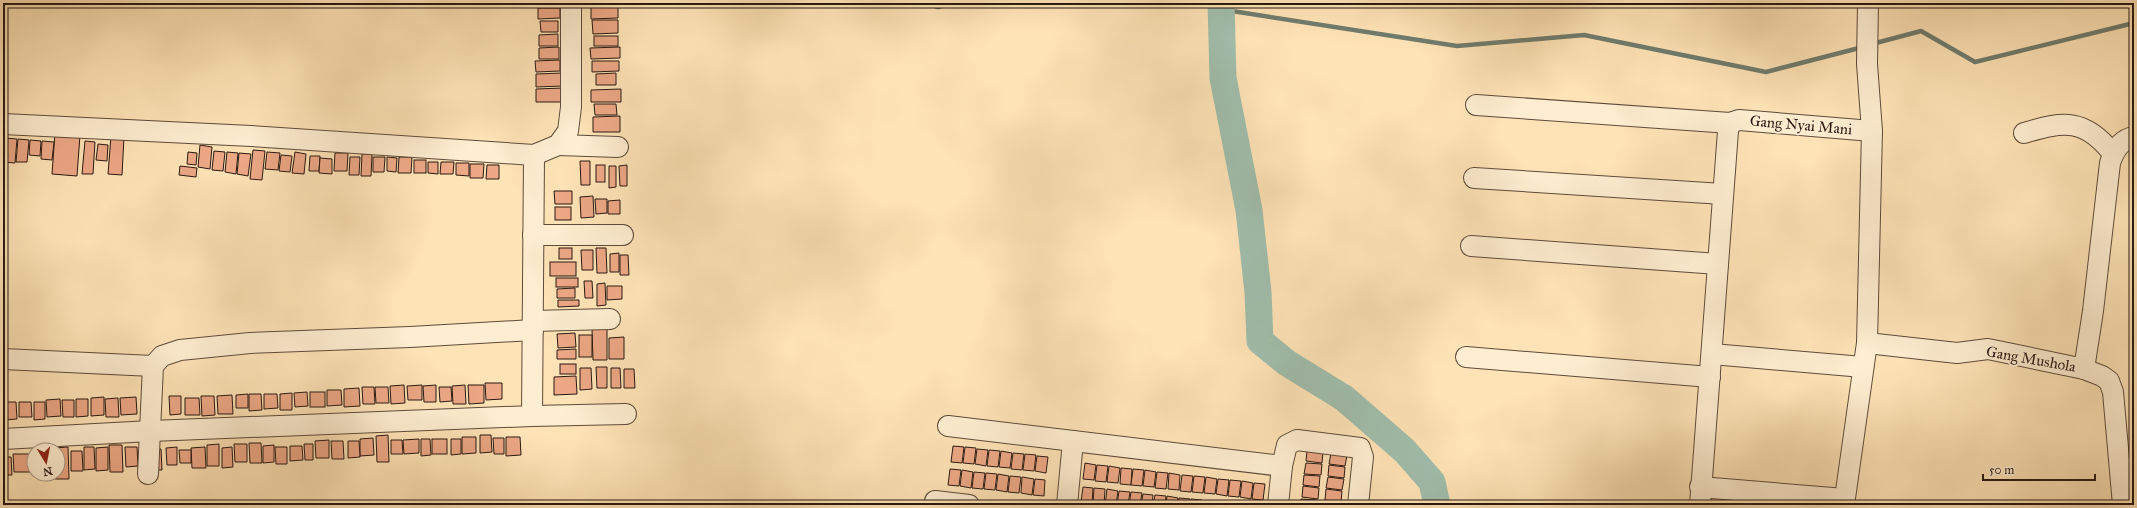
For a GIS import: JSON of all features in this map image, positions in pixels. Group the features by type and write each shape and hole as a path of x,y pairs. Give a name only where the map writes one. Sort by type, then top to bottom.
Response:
{"street":[{"path":"558,145 568,131 571,107 571,3"},
{"path":"1730,123 1728,131 1700,496 1844,502 1867,343 1872,131 1867,64 1868,3"},
{"name":"Gang Nyai Mani","path":"1476,105 1730,123 1739,120 1872,131"},
{"path":"3,124 251,136 534,155 558,145 618,146"},
{"path":"2024,133 2047,126 2079,125 2103,141 2113,154"},
{"path":"2084,369 2093,311 2110,163 2113,154 2123,141 2134,137"},
{"path":"532,416 534,155"},
{"path":"1474,178 1723,194"},
{"path":"533,235 623,235"},
{"path":"1471,246 1718,264"},
{"path":"148,474 153,366 162,356 180,350 250,343 410,337 610,319"},
{"name":"Gang Mushola","path":"1867,343 1957,353 1988,349 2084,369 2102,376 2109,381 2113,392 2123,505"},
{"path":"1712,354 1863,367"},
{"path":"1466,357 1710,377"},
{"path":"3,359 153,366"},
{"path":"3,440 151,431 532,416 626,414"},
{"path":"948,426 1282,466"},
{"path":"1278,505 1282,466 1287,445 1297,440 1360,448 1363,457 1358,505"},
{"path":"1067,505 1073,441"},
{"path":"935,501 969,505"}],"building":[{"path":"539,3 560,3 560,6 539,6"},
{"path":"594,3 623,3 594,4"},
{"path":"591,7 618,7 618,18 591,19"},
{"path":"538,8 560,8 560,18 538,19"},
{"path":"592,20 618,20 618,33 593,34"},
{"path":"540,21 558,21 558,32 541,32"},
{"path":"558,34 558,46 539,46 539,35"},
{"path":"594,36 618,36 618,46 594,46"},
{"path":"559,47 559,59 539,59 539,48"},
{"path":"620,47 620,58 591,59 590,48"},
{"path":"560,60 560,71 536,72 535,61"},
{"path":"592,61 619,61 619,71 592,72"},
{"path":"562,73 562,86 536,87 536,74"},
{"path":"616,73 616,85 596,85 596,74"},
{"path":"563,88 563,102 536,102 536,89"},
{"path":"621,89 621,102 591,102 591,90"},
{"path":"594,104 616,104 617,115 595,115"},
{"path":"620,116 620,132 593,132 593,117"},
{"path":"55,133 80,135 77,176 52,174"},
{"path":"111,136 124,137 122,175 108,174"},
{"path":"5,138 17,139 15,163 3,162"},
{"path":"18,139 29,140 27,162 16,162"},
{"path":"30,140 41,141 40,156 29,155"},
{"path":"42,141 54,142 52,160 41,159"},
{"path":"85,141 95,142 93,174 82,174"},
{"path":"98,144 108,145 107,161 96,160"},
{"path":"200,145 212,147 210,169 198,167"},
{"path":"253,150 265,151 262,180 250,179"},
{"path":"214,151 225,152 223,171 212,170"},
{"path":"188,152 197,153 196,165 187,164"},
{"path":"227,152 238,153 236,174 225,172"},
{"path":"267,152 280,153 278,170 265,169"},
{"path":"295,152 306,154 304,174 292,173"},
{"path":"239,153 251,154 248,176 237,174"},
{"path":"335,153 348,153 347,171 334,171"},
{"path":"362,154 372,154 371,176 361,176"},
{"path":"281,155 292,156 290,172 279,171"},
{"path":"310,156 320,156 319,171 309,171"},
{"path":"350,157 360,157 359,175 349,175"},
{"path":"373,157 385,157 384,172 373,172"},
{"path":"387,157 397,158 396,172 387,171"},
{"path":"399,157 412,157 411,173 398,173"},
{"path":"320,158 332,159 332,174 319,173"},
{"path":"414,160 426,160 426,173 414,173"},
{"path":"580,161 590,161 590,185 581,185"},
{"path":"428,162 438,162 438,174 428,173"},
{"path":"441,162 454,162 453,174 440,174"},
{"path":"456,163 469,163 469,176 456,175"},
{"path":"470,164 484,164 483,178 470,178"},
{"path":"487,165 499,165 499,179 486,179"},
{"path":"596,165 605,165 605,182 596,182"},
{"path":"627,165 627,186 620,186 619,166"},
{"path":"180,166 197,168 196,177 179,175"},
{"path":"609,166 616,166 616,187 609,188"},
{"path":"554,191 572,191 572,204 555,204"},
{"path":"593,196 594,217 581,218 580,197"},
{"path":"595,199 607,199 607,213 596,214"},
{"path":"620,200 620,214 608,214 608,201"},
{"path":"555,207 571,207 571,220 555,220"},
{"path":"559,248 572,248 572,259 559,259"},
{"path":"596,248 606,248 607,273 597,273"},
{"path":"581,250 593,250 593,270 582,270"},
{"path":"619,253 619,272 610,272 610,254"},
{"path":"620,255 628,255 629,275 620,275"},
{"path":"550,262 576,262 576,276 550,276"},
{"path":"556,278 578,278 578,287 556,287"},
{"path":"584,281 592,281 593,298 585,298"},
{"path":"605,283 606,305 597,306 597,284"},
{"path":"607,286 622,286 622,299 607,300"},
{"path":"575,288 575,298 557,298 557,289"},
{"path":"558,300 579,300 579,306 558,307"},
{"path":"592,329 607,329 607,360 593,360"},
{"path":"575,333 576,347 558,348 557,334"},
{"path":"579,335 592,335 592,357 579,357"},
{"path":"624,337 624,359 609,359 609,338"},
{"path":"576,349 576,359 557,359 557,350"},
{"path":"560,364 576,364 576,374 560,374"},
{"path":"596,367 607,367 607,388 597,388"},
{"path":"580,368 591,368 592,389 580,390"},
{"path":"611,368 620,368 621,388 611,388"},
{"path":"624,369 634,369 635,388 624,388"},
{"path":"576,376 577,394 554,395 554,377"},
{"path":"485,383 502,383 502,399 486,400"},
{"path":"404,385 405,403 391,404 390,386"},
{"path":"422,385 422,400 408,400 407,386"},
{"path":"436,385 436,402 424,402 423,386"},
{"path":"465,385 466,404 453,404 452,386"},
{"path":"468,385 484,385 484,403 469,404"},
{"path":"362,387 374,387 375,404 363,404"},
{"path":"375,387 388,387 389,403 376,403"},
{"path":"439,387 451,387 452,401 440,402"},
{"path":"359,388 360,406 344,407 344,389"},
{"path":"327,390 341,390 342,405 327,406"},
{"path":"307,392 308,406 295,407 294,393"},
{"path":"310,392 325,392 325,407 310,407"},
{"path":"292,393 292,410 280,410 280,394"},
{"path":"248,394 248,408 236,408 236,395"},
{"path":"249,394 261,394 262,410 249,411"},
{"path":"264,394 277,394 278,408 264,409"},
{"path":"232,395 233,414 218,414 217,396"},
{"path":"169,396 181,396 181,414 170,415"},
{"path":"201,396 214,396 215,415 202,416"},
{"path":"104,397 104,415 91,416 91,398"},
{"path":"136,397 137,414 121,415 120,398"},
{"path":"118,398 119,417 106,417 105,399"},
{"path":"185,398 199,398 200,415 185,415"},
{"path":"60,399 61,416 47,417 46,400"},
{"path":"76,399 88,399 88,416 76,417"},
{"path":"62,400 74,400 74,417 63,417"},
{"path":"4,402 16,402 17,419 5,420"},
{"path":"19,402 31,402 32,417 19,417"},
{"path":"34,402 45,402 45,419 34,420"},
{"path":"388,435 389,462 377,462 376,436"},
{"path":"480,435 491,435 492,452 480,453"},
{"path":"462,437 476,437 476,453 462,454"},
{"path":"506,437 520,437 521,455 506,456"},
{"path":"373,438 374,455 360,456 360,439"},
{"path":"493,438 504,438 504,454 494,454"},
{"path":"419,439 419,453 404,454 403,440"},
{"path":"421,439 430,439 431,455 421,456"},
{"path":"432,439 447,439 447,454 432,454"},
{"path":"451,439 461,439 461,454 451,455"},
{"path":"329,440 329,458 316,458 315,441"},
{"path":"391,440 402,440 403,454 391,454"},
{"path":"331,441 343,441 344,459 332,459"},
{"path":"348,441 359,441 360,457 348,458"},
{"path":"249,443 261,443 262,463 250,463"},
{"path":"219,444 219,466 207,466 207,445"},
{"path":"234,444 247,444 247,462 235,462"},
{"path":"304,444 313,444 313,460 305,460"},
{"path":"109,445 122,445 123,472 110,472"},
{"path":"274,445 274,462 263,463 263,446"},
{"path":"290,446 302,446 303,460 290,461"},
{"path":"953,446 964,447 962,463 951,462"},
{"path":"66,447 68,447 69,479 66,479"},
{"path":"84,447 94,447 95,469 84,470"},
{"path":"108,447 108,470 96,471 96,448"},
{"path":"125,447 137,447 138,466 126,467"},
{"path":"177,447 177,465 167,465 166,448"},
{"path":"205,447 206,468 192,468 191,448"},
{"path":"232,447 233,467 222,468 222,448"},
{"path":"275,447 287,447 287,464 276,464"},
{"path":"965,447 976,448 974,464 963,463"},
{"path":"152,449 161,449 162,470 153,470"},
{"path":"977,449 988,450 986,466 975,464"},
{"path":"179,450 191,450 191,463 180,463"},
{"path":"989,450 1000,451 998,467 987,466"},
{"path":"71,451 82,451 83,471 71,471"},
{"path":"1001,451 1012,453 1010,468 999,467"},
{"path":"1307,451 1323,452 1322,463 1306,461"},
{"path":"1013,453 1024,454 1022,470 1011,469"},
{"path":"1331,453 1347,455 1345,466 1329,464"},
{"path":"13,454 26,454 26,472 14,472"},
{"path":"1025,454 1036,455 1034,471 1023,470"},
{"path":"1037,456 1048,457 1046,473 1035,471"},
{"path":"3,457 11,457 12,475 3,475"},
{"path":"1085,463 1096,465 1094,480 1083,479"},
{"path":"1306,463 1322,464 1321,475 1304,474"},
{"path":"1097,465 1108,466 1106,482 1095,481"},
{"path":"1329,465 1345,467 1344,478 1328,476"},
{"path":"1109,466 1120,468 1118,483 1107,482"},
{"path":"1121,468 1132,469 1131,485 1120,484"},
{"path":"950,469 961,470 959,486 948,485"},
{"path":"1133,469 1144,470 1142,486 1131,485"},
{"path":"962,470 973,472 971,488 960,486"},
{"path":"1145,470 1156,472 1154,487 1143,486"},
{"path":"974,472 985,473 983,489 972,488"},
{"path":"1157,472 1168,473 1166,489 1155,488"},
{"path":"986,473 997,474 995,490 984,489"},
{"path":"1169,473 1180,475 1179,490 1168,489"},
{"path":"998,474 1009,476 1007,492 996,490"},
{"path":"1182,475 1193,476 1191,492 1180,491"},
{"path":"1304,475 1320,476 1319,487 1303,485"},
{"path":"1010,476 1021,477 1019,493 1008,492"},
{"path":"1194,476 1205,477 1203,493 1192,492"},
{"path":"1022,477 1034,479 1032,495 1021,493"},
{"path":"1206,477 1217,479 1215,494 1204,493"},
{"path":"1328,477 1344,479 1342,490 1326,488"},
{"path":"1035,479 1045,480 1044,496 1033,495"},
{"path":"1218,479 1229,480 1227,496 1216,494"},
{"path":"1230,480 1241,481 1239,497 1228,496"},
{"path":"1242,481 1253,483 1251,499 1240,497"},
{"path":"1254,483 1265,484 1263,500 1252,499"},
{"path":"1303,486 1319,488 1318,499 1302,497"},
{"path":"1083,487 1093,488 1092,504 1081,502"},
{"path":"1094,488 1105,489 1104,505 1093,504"},
{"path":"1107,489 1118,491 1116,505 1105,505"},
{"path":"1326,489 1342,491 1341,502 1325,500"},
{"path":"1119,491 1130,492 1128,505 1117,505"},
{"path":"1131,492 1142,493 1140,505 1129,505"},
{"path":"1143,494 1153,495 1152,505 1141,505"},
{"path":"1155,495 1166,496 1165,505 1153,505"},
{"path":"1167,496 1178,498 1177,505 1166,505"},
{"path":"1179,498 1190,499 1189,505 1178,505"},
{"path":"1191,499 1202,500 1201,505 1190,505"},
{"path":"1301,499 1317,500 1317,505 1301,505"},
{"path":"1203,501 1214,502 1214,505 1203,505"},
{"path":"1325,501 1341,503 1341,505 1324,505"},
{"path":"1215,502 1226,503 1226,505 1215,505"}],"waterway":[{"path":"926,3 938,7 951,3"},
{"path":"1221,3 1232,11 1457,46 1584,35 1766,72 1863,47"},
{"path":"1221,3 1223,78 1249,210 1258,292 1260,341 1287,363 1344,398 1405,451 1432,482 1437,505"},
{"path":"1872,44 1921,31 1975,62 2134,23"}]}
